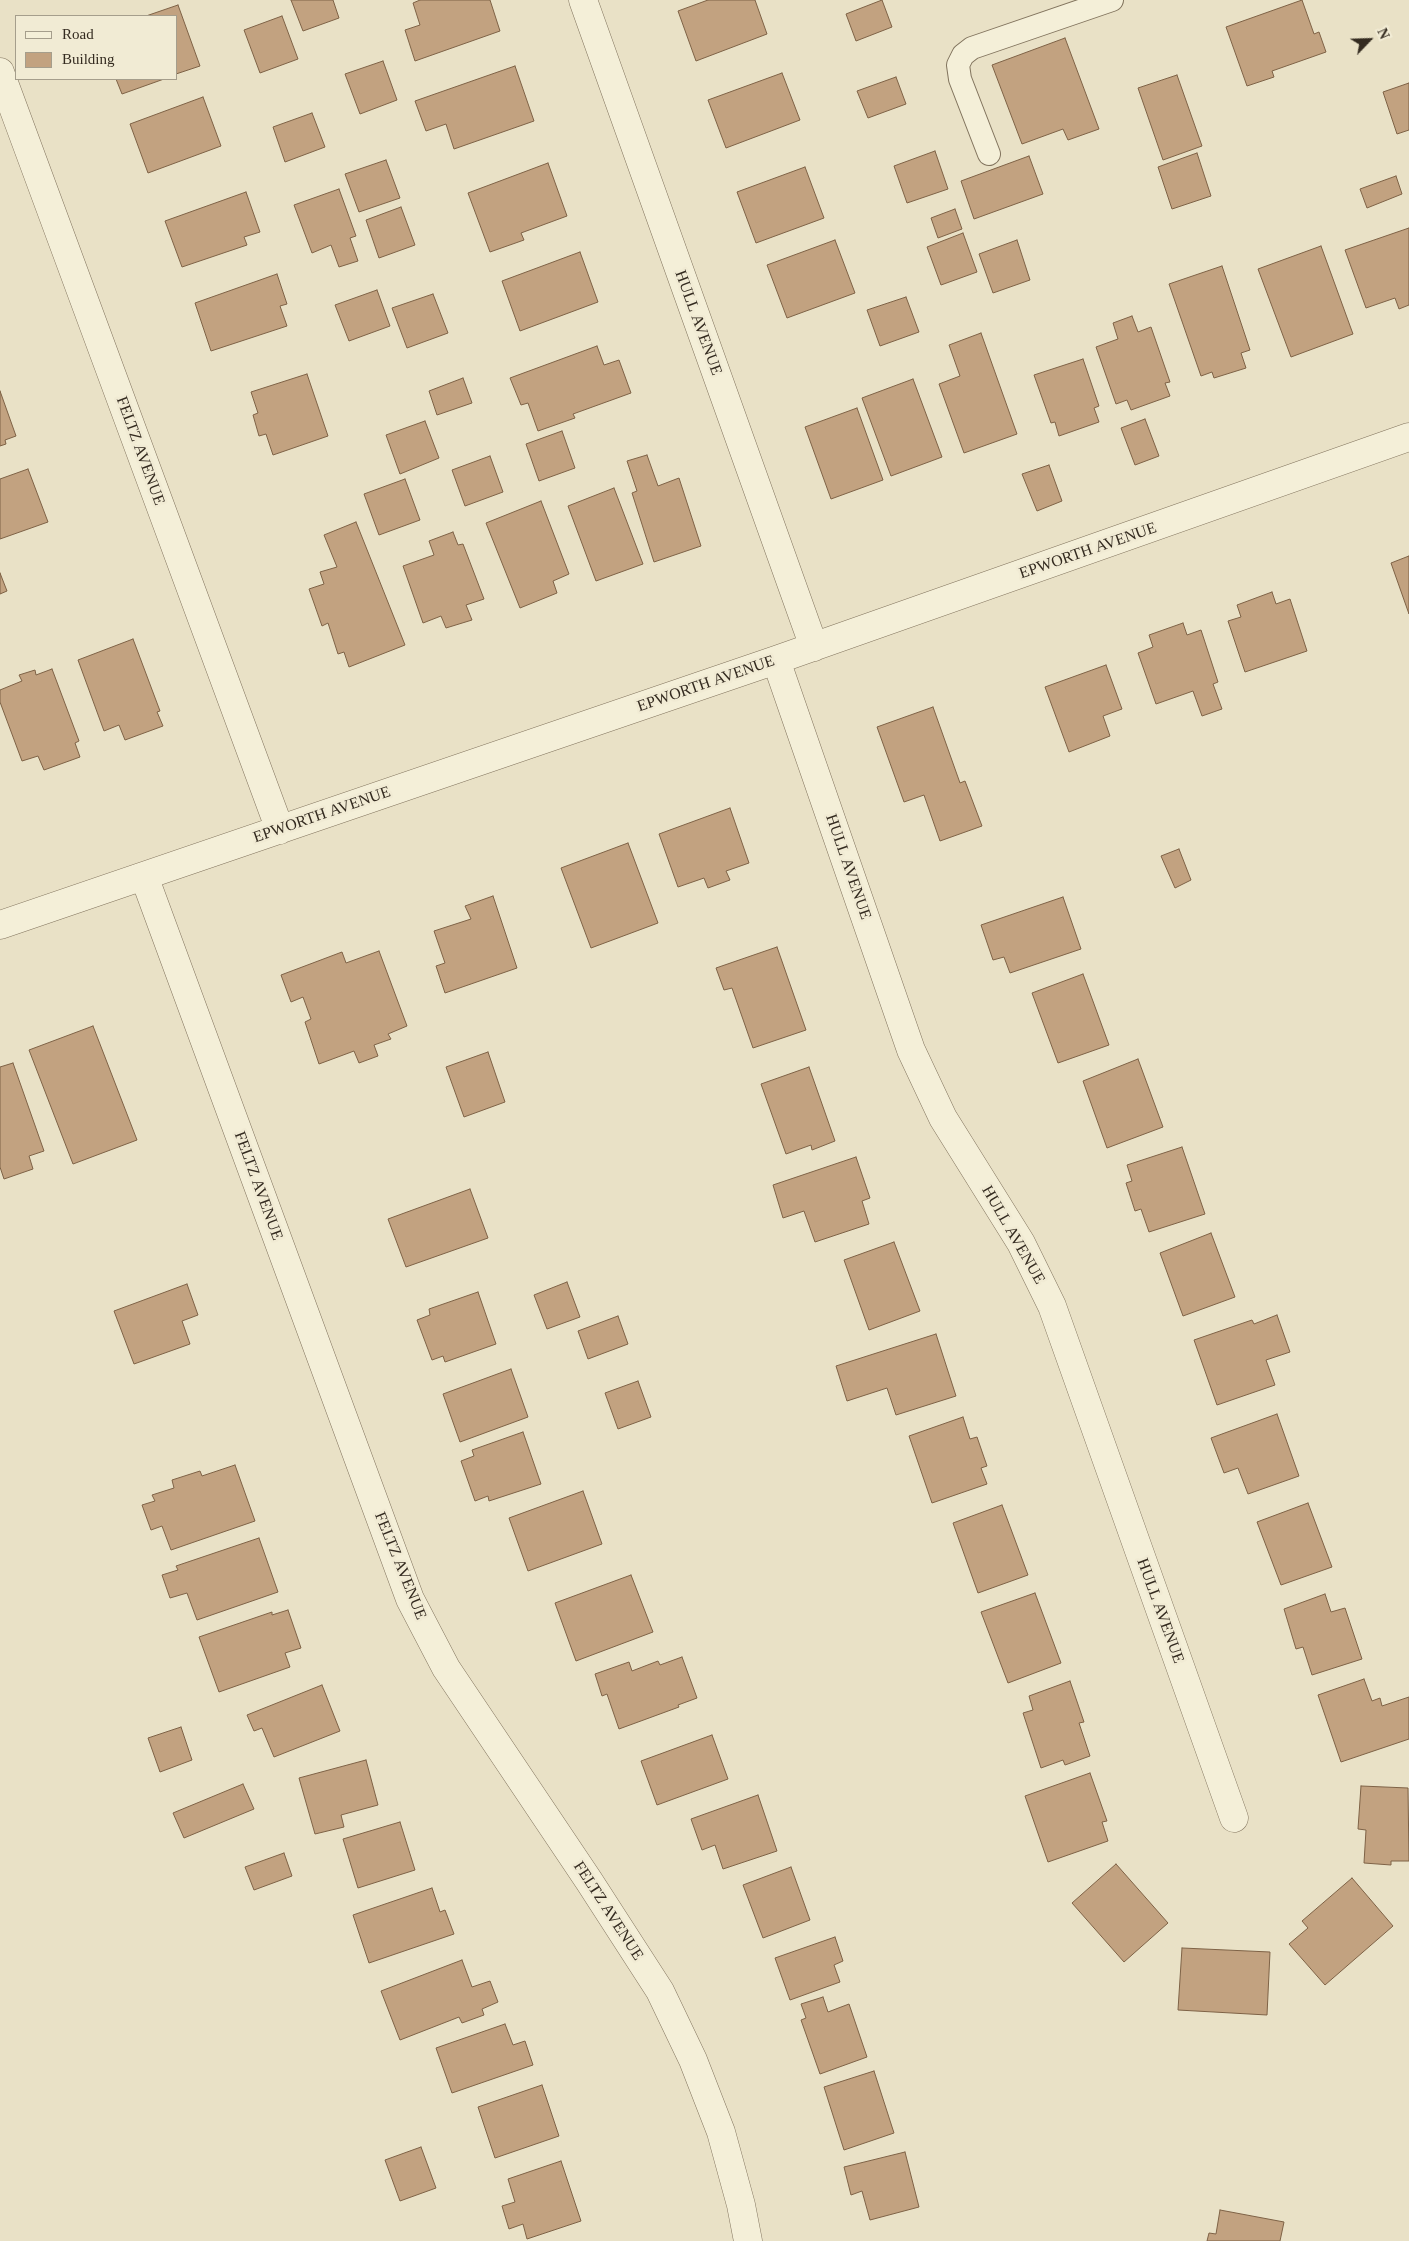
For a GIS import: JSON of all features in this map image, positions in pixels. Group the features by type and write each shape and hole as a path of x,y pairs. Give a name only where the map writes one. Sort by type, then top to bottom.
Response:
{"street":[{"name":"HULL AVENUE","path":"583,0 814,647"},
{"name":"FELTZ AVENUE","path":"0,72 280,830"},
{"name":"EPWORTH AVENUE","path":"0,925 814,647 1409,437"},
{"name":"HULL AVENUE","path":"776,660 911,1050 943,1118 1021,1243 1052,1306 1234,1818"},
{"name":"FELTZ AVENUE","path":"144,876 410,1599 446,1668 589,1881 660,1991 693,2060 721,2132 741,2205 748,2241"}],"lane":[{"path":"989,154 960,79 958,65 963,55 972,48 1112,0"}],"building":[{"path":"291,0 333,0 339,18 303,31"},
{"path":"420,0 490,0 500,31 415,61 405,30 420,25 413,3"},
{"path":"708,0 755,0 767,34 696,61 678,11"},
{"path":"882,0 892,27 856,41 846,14"},
{"path":"1302,0 1314,34 1319,32 1326,52 1272,71 1274,77 1247,86 1226,27"},
{"path":"178,5 200,66 178,73 178,15 149,15"},
{"path":"282,16 298,59 260,73 244,30"},
{"path":"1065,38 1099,129 1068,140 1063,129 1022,144 992,65"},
{"path":"383,61 397,100 360,114 345,74"},
{"path":"515,66 534,121 454,149 446,124 426,131 415,101"},
{"path":"782,73 800,120 726,148 708,100"},
{"path":"1177,75 1202,146 1163,160 1138,88"},
{"path":"896,77 906,104 868,118 857,91"},
{"path":"116,80 161,80 122,94"},
{"path":"1409,83 1409,130 1397,134 1383,92"},
{"path":"203,97 221,146 148,173 130,124"},
{"path":"312,113 325,147 285,162 273,127"},
{"path":"935,151 948,189 907,203 894,166"},
{"path":"1197,153 1211,196 1172,209 1158,167"},
{"path":"1029,156 1043,194 974,219 961,181"},
{"path":"386,160 400,198 359,212 345,174"},
{"path":"548,163 567,216 521,233 524,240 490,252 468,193"},
{"path":"805,167 824,218 756,243 737,192"},
{"path":"1396,176 1402,194 1367,208 1360,189"},
{"path":"339,189 356,236 350,238 358,261 339,267 331,245 312,253 294,205"},
{"path":"246,192 260,232 244,237 247,245 182,267 165,221"},
{"path":"401,207 415,245 379,258 366,220"},
{"path":"955,209 962,229 938,238 931,218"},
{"path":"1409,228 1409,305 1399,309 1395,298 1366,308 1345,250"},
{"path":"963,233 977,272 941,285 927,247"},
{"path":"835,240 855,293 787,318 767,265"},
{"path":"1017,240 1030,280 993,293 979,254"},
{"path":"1321,246 1353,334 1291,357 1258,269"},
{"path":"580,252 598,302 520,331 502,281"},
{"path":"1222,266 1250,350 1241,353 1246,368 1214,378 1212,372 1201,376 1169,284"},
{"path":"277,274 287,304 280,306 287,326 211,351 195,303"},
{"path":"377,290 390,326 349,341 335,305"},
{"path":"433,294 448,333 407,348 392,308"},
{"path":"906,297 919,332 880,346 867,310"},
{"path":"1132,316 1138,332 1151,327 1170,382 1165,383 1170,396 1131,410 1127,400 1116,404 1096,347 1118,339 1113,323"},
{"path":"981,333 1017,434 964,453 939,384 960,376 949,345"},
{"path":"597,346 604,365 619,360 631,393 573,414 575,418 538,431 528,403 521,405 510,378"},
{"path":"1083,359 1099,406 1094,408 1099,422 1059,436 1055,422 1051,423 1034,375"},
{"path":"307,374 328,436 273,455 266,434 259,436 253,415 258,413 251,392"},
{"path":"463,378 472,403 437,415 429,391"},
{"path":"913,379 942,457 891,476 862,398"},
{"path":"0,391 16,436 5,440 6,444 0,446"},
{"path":"857,408 883,480 831,499 805,427"},
{"path":"1145,419 1159,456 1135,465 1121,428"},
{"path":"425,421 439,458 400,474 386,435"},
{"path":"562,431 575,468 539,481 526,444"},
{"path":"647,455 658,486 679,478 701,546 654,562 632,493 637,491 627,461"},
{"path":"490,456 503,492 465,506 452,470"},
{"path":"1049,465 1062,501 1037,511 1022,474"},
{"path":"28,469 48,522 0,539 0,479"},
{"path":"405,479 420,520 379,535 364,494"},
{"path":"614,488 643,564 596,581 568,506"},
{"path":"541,501 569,574 553,581 557,593 520,608 486,523"},
{"path":"356,522 405,645 349,667 344,652 338,654 328,623 322,626 309,589 324,584 320,572 337,567 324,535"},
{"path":"453,532 458,545 463,544 484,599 466,605 472,620 446,628 441,616 423,623 403,566 434,555 429,541"},
{"path":"1409,556 1409,614 1391,563"},
{"path":"0,573 7,591 0,594"},
{"path":"1272,592 1276,604 1290,599 1307,651 1245,672 1228,621 1241,617 1237,605"},
{"path":"1183,623 1187,635 1201,630 1218,682 1213,684 1222,709 1202,716 1193,691 1156,704 1138,653 1153,647 1149,635"},
{"path":"133,639 160,711 157,712 163,726 125,740 119,725 104,731 78,660"},
{"path":"1106,665 1122,709 1103,716 1110,736 1069,752 1045,687"},
{"path":"52,669 79,741 75,743 80,757 44,770 38,756 22,761 0,702 0,690 22,681 19,675 35,670 36,675"},
{"path":"933,707 960,783 965,781 982,826 940,841 924,795 904,802 877,727"},
{"path":"730,808 749,863 726,871 730,880 708,888 704,878 678,887 659,834"},
{"path":"628,843 658,923 591,948 561,868"},
{"path":"1179,849 1191,880 1175,888 1161,856"},
{"path":"493,896 517,968 445,993 436,966 445,963 434,931 471,919 465,906"},
{"path":"1063,897 1081,949 1010,973 1004,957 993,960 981,925"},
{"path":"777,947 806,1030 753,1048 732,988 724,990 716,968"},
{"path":"379,951 407,1026 388,1034 391,1039 374,1045 378,1056 359,1063 354,1051 319,1064 305,1022 311,1019 303,997 291,1002 281,975 342,952 346,963"},
{"path":"1083,974 1109,1045 1058,1063 1032,993"},
{"path":"93,1026 137,1140 73,1164 29,1050"},
{"path":"488,1052 505,1102 464,1117 446,1067"},
{"path":"1138,1059 1163,1127 1107,1148 1083,1081"},
{"path":"13,1063 44,1151 29,1156 33,1169 4,1179 0,1167 0,1067"},
{"path":"809,1067 835,1141 812,1150 811,1145 786,1154 761,1084"},
{"path":"1182,1147 1205,1214 1149,1232 1141,1209 1135,1211 1126,1183 1132,1181 1127,1165"},
{"path":"856,1157 870,1198 862,1201 869,1224 815,1242 804,1211 783,1218 773,1185"},
{"path":"470,1189 488,1238 406,1267 388,1219"},
{"path":"1211,1233 1235,1297 1183,1316 1160,1253"},
{"path":"894,1242 920,1311 869,1330 844,1260"},
{"path":"567,1282 580,1317 547,1329 534,1295"},
{"path":"187,1284 198,1315 182,1321 190,1344 134,1364 114,1311"},
{"path":"478,1292 496,1344 445,1362 443,1356 432,1360 417,1320 430,1315 429,1309"},
{"path":"1277,1315 1290,1352 1266,1360 1275,1385 1217,1405 1194,1340 1252,1320 1254,1324"},
{"path":"618,1316 628,1344 588,1359 578,1331"},
{"path":"936,1334 956,1396 896,1415 887,1388 847,1401 836,1366"},
{"path":"511,1369 528,1417 460,1442 443,1394"},
{"path":"638,1381 651,1417 618,1429 605,1393"},
{"path":"1277,1414 1299,1476 1248,1494 1238,1468 1224,1473 1211,1438"},
{"path":"963,1417 970,1439 977,1437 987,1466 981,1468 987,1484 932,1503 909,1436"},
{"path":"523,1432 541,1484 489,1501 488,1496 475,1501 461,1461 474,1456 472,1450"},
{"path":"235,1465 255,1521 171,1550 162,1526 151,1530 142,1505 155,1501 152,1495 174,1488 172,1480 200,1471 202,1476"},
{"path":"583,1491 602,1544 528,1571 509,1518"},
{"path":"1308,1503 1332,1567 1281,1585 1257,1522"},
{"path":"1002,1505 1028,1575 978,1593 953,1523"},
{"path":"259,1538 278,1592 197,1620 187,1593 170,1598 162,1575 178,1570 176,1566"},
{"path":"631,1575 653,1632 576,1661 555,1603"},
{"path":"1035,1593 1061,1663 1008,1683 981,1612"},
{"path":"1325,1594 1331,1612 1345,1608 1362,1659 1312,1675 1303,1647 1296,1649 1284,1609"},
{"path":"288,1610 301,1648 285,1653 290,1667 219,1692 199,1637 272,1612 272,1615"},
{"path":"682,1657 697,1698 678,1705 679,1707 619,1729 607,1694 602,1696 595,1674 629,1662 632,1671 658,1661 660,1665"},
{"path":"1364,1679 1372,1701 1380,1698 1382,1706 1409,1697 1409,1739 1341,1762 1318,1695"},
{"path":"1070,1681 1084,1722 1079,1723 1090,1756 1065,1765 1063,1760 1041,1768 1023,1713 1033,1710 1029,1696"},
{"path":"322,1685 340,1731 274,1757 262,1728 254,1731 247,1715"},
{"path":"181,1727 192,1760 160,1772 148,1738"},
{"path":"712,1735 728,1779 657,1805 641,1761"},
{"path":"366,1760 378,1805 341,1815 344,1827 315,1834 299,1778"},
{"path":"1090,1773 1107,1821 1102,1822 1108,1841 1048,1862 1025,1796"},
{"path":"243,1784 254,1809 184,1838 173,1813"},
{"path":"1361,1786 1408,1788 1409,1861 1391,1861 1391,1865 1364,1863 1366,1830 1358,1829"},
{"path":"758,1795 777,1851 723,1869 715,1845 702,1850 691,1819"},
{"path":"400,1822 415,1870 358,1888 343,1839"},
{"path":"284,1853 292,1876 254,1890 245,1867"},
{"path":"1116,1864 1168,1923 1124,1962 1072,1903"},
{"path":"791,1867 810,1920 763,1938 743,1885"},
{"path":"1352,1878 1393,1926 1325,1985 1289,1944 1308,1928 1302,1921"},
{"path":"432,1888 440,1912 445,1910 454,1934 369,1963 353,1915"},
{"path":"835,1937 843,1961 834,1965 840,1982 790,2000 775,1958"},
{"path":"1182,1948 1270,1952 1267,2015 1178,2010"},
{"path":"462,1960 472,1987 490,1981 498,2002 482,2009 484,2015 462,2023 459,2017 400,2040 381,1991"},
{"path":"823,1997 828,2012 849,2004 867,2057 820,2074 801,2020 806,2018 801,2004"},
{"path":"505,2024 513,2045 525,2041 533,2065 452,2093 436,2048"},
{"path":"874,2071 894,2133 844,2150 824,2087"},
{"path":"542,2085 559,2136 495,2158 478,2107"},
{"path":"421,2147 436,2188 400,2201 385,2160"},
{"path":"905,2152 919,2207 870,2220 862,2191 851,2195 844,2167"},
{"path":"561,2161 581,2221 527,2239 523,2224 509,2229 502,2206 515,2202 508,2179"},
{"path":"1220,2210 1284,2222 1280,2241 1207,2241 1209,2233 1216,2234"}]}
